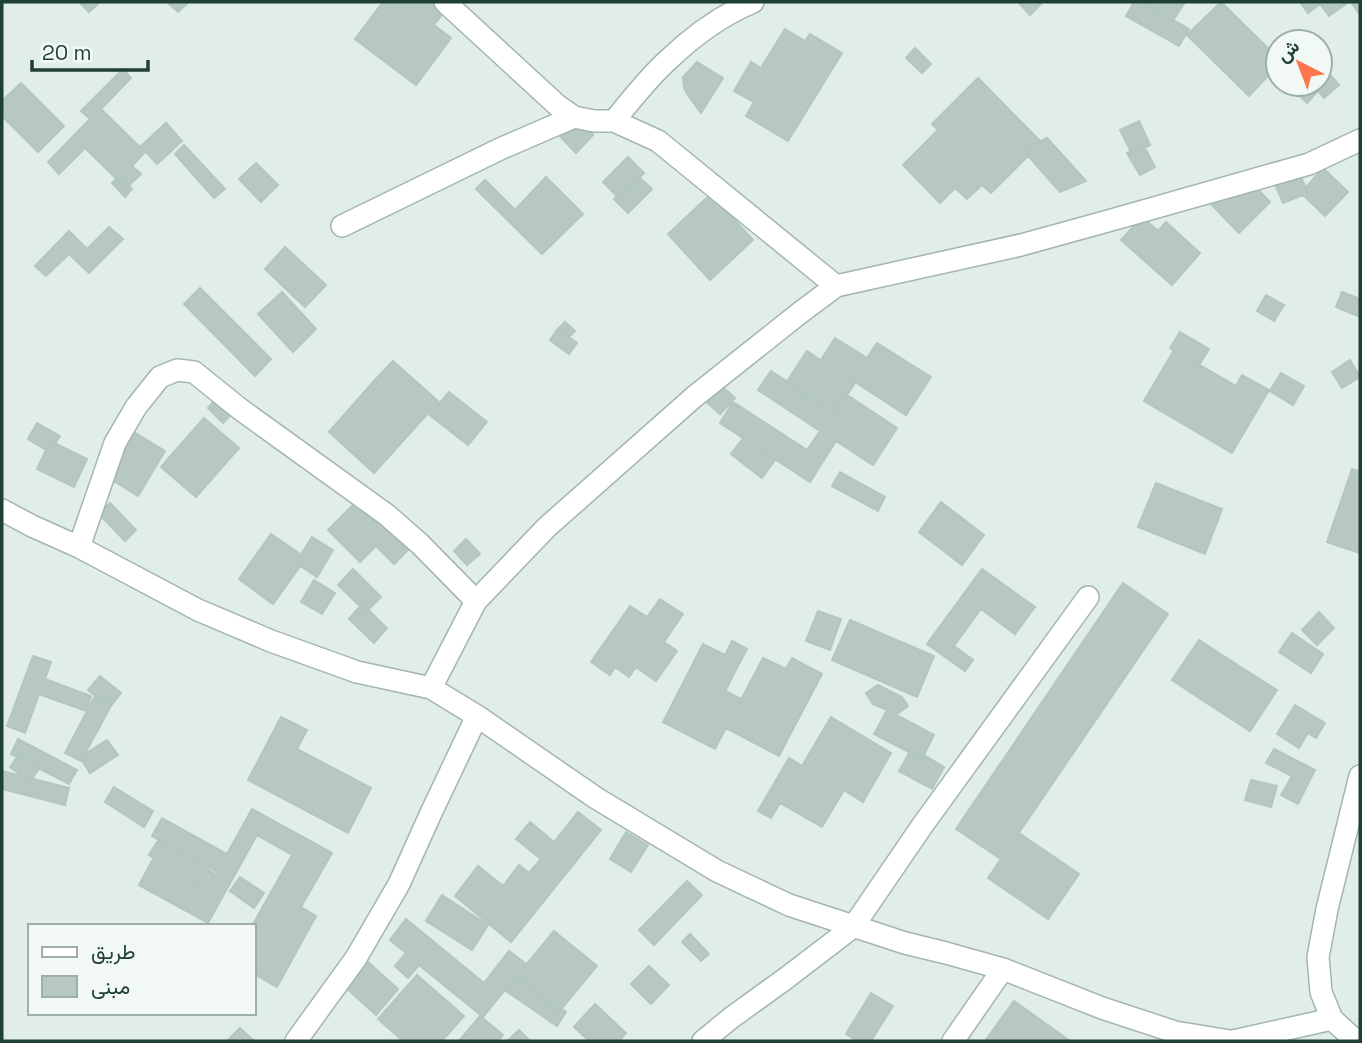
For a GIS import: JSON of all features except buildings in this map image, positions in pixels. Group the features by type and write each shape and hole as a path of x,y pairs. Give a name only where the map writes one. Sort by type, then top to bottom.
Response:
{"street":[{"path":"444,2 557,104 575,117 614,121 658,141 836,286"},
{"path":"614,121 668,60 735,9 752,2"},
{"path":"342,226 500,149 575,117"},
{"path":"432,688 476,601 547,527 694,397 836,286 1021,245 1115,219 1309,164 1360,140"},
{"path":"79,547 115,443 136,407 160,377 177,370 194,372 387,516 420,544 476,601"},
{"path":"2,510 198,610 271,641 357,672 432,688 596,799 717,871 789,905 905,943 1003,969 1175,1032 1232,1041 1332,1019"},
{"path":"703,1041 853,927 922,826 1088,597"},
{"path":"296,1041 356,958 399,884 477,716"},
{"path":"1356,1041 1332,1019 1321,992 1318,957 1360,776"},
{"path":"953,1041 1003,969"}]}
